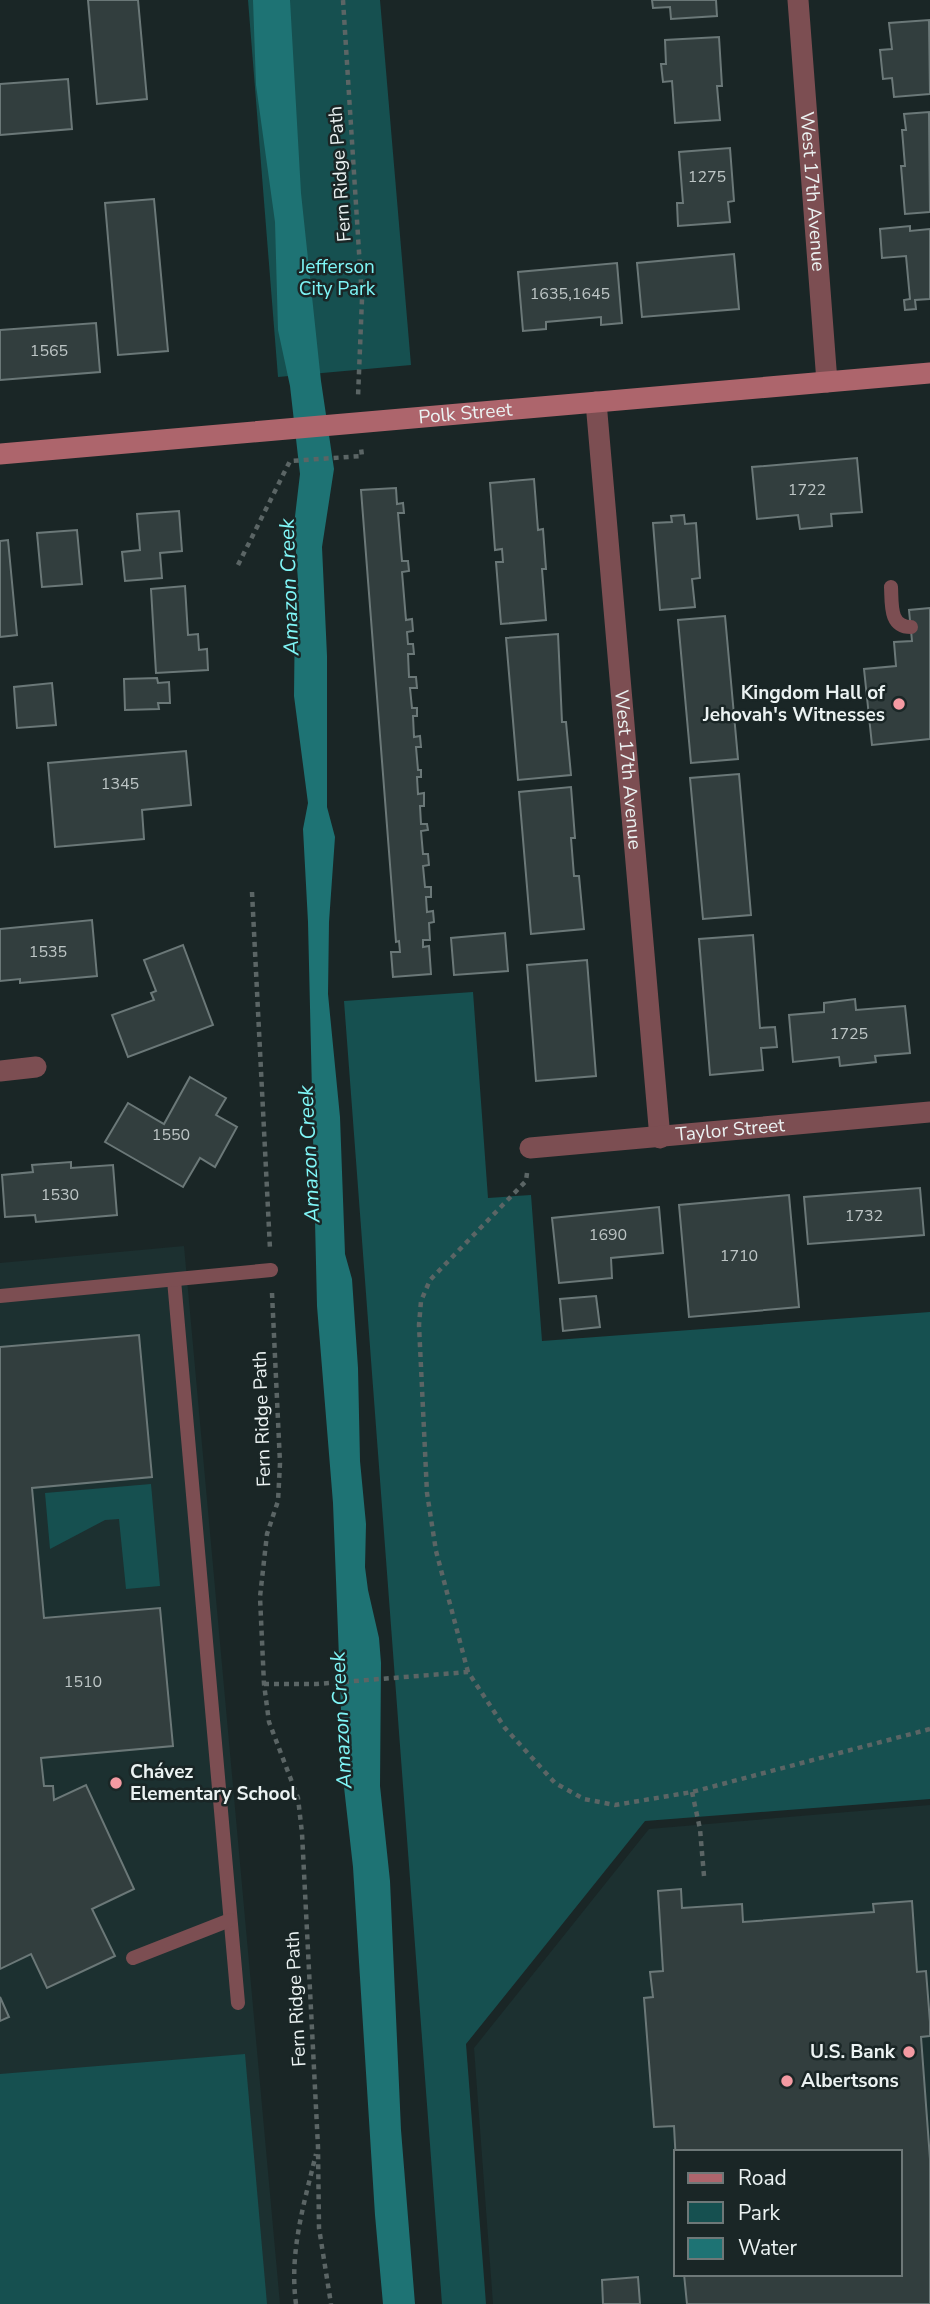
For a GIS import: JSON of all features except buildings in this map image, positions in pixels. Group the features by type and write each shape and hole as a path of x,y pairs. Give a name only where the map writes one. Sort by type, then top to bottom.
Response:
{"street":[{"name":"West 17th Avenue","path":"798,0 827,382"},
{"name":"Polk Street","path":"0,454 930,373"},
{"name":"West 17th Avenue","path":"596,402 660,1138"},
{"path":"0,1071 36,1068"},
{"name":"Taylor Street","path":"530,1148 930,1112"}],"lane":[{"path":"891,587 897,623 899,626 911,626"},
{"path":"0,1296 271,1270"},
{"path":"174,1280 237,2003"},
{"path":"133,1958 230,1920"}],"path":[{"name":"Fern Ridge Path","path":"238,565 290,461 362,456 350,423 357,385 362,299 343,0"},
{"name":"Fern Ridge Path","path":"252,892 280,1464 278,1501 267,1534 260,1597 264,1684 269,1722 298,1798 302,1833 318,2147 319,2228 331,2304"},
{"path":"530,1148 526,1181 430,1280 421,1301 419,1325 427,1493 436,1550 468,1672 505,1728 555,1783 584,1799 615,1805 692,1792 930,1729"},
{"path":"264,1684 317,1684 468,1672"},
{"path":"692,1792 700,1829 704,1876"},
{"name":"Fern Ridge Path","path":"296,2304 293,2267 318,2147"}],"shaded area":[{"name":"Chávez Elementary School","path":"184,1246 280,2304 0,2304 0,1263"},
{"path":"930,1805 930,2304 493,2304 474,2048 649,1829"}],"green space":[{"name":"Jefferson City Park","path":"248,0 380,0 411,365 278,377"},
{"path":"473,992 488,1198 531,1195 542,1341 930,1312 930,1799 645,1821 466,2044 486,2304 442,2304 344,1001"},
{"path":"151,1484 160,1586 126,1589 119,1519 105,1520 50,1549 45,1493"},
{"path":"245,2054 267,2304 0,2304 0,2074"}],"water":[{"path":"253,0 290,0 301,193 321,381 334,469 322,547 327,656 327,807 335,837 329,922 328,994 340,1117 345,1254 352,1279 358,1368 360,1461 366,1524 365,1567 379,1638 381,1663 380,1786 390,1881 401,2130 415,2304 383,2304 353,1867 344,1787 333,1503 317,1306 308,922 303,829 308,803 294,696 295,605 298,581 294,525 300,474 290,386 278,330 275,222 256,85"}],"place":[{"name":"Kingdom Hall of Jehovah's Witnesses","path":"899,704"},
{"name":"Chávez Elementary School","path":"116,1783"},
{"name":"U.S. Bank","path":"909,2052"},
{"name":"Albertsons","path":"787,2081"}],"water label":[{"name":"Amazon Creek","path":"289,587"},
{"name":"Amazon Creek","path":"309,1154"},
{"name":"Amazon Creek","path":"341,1720"}]}
